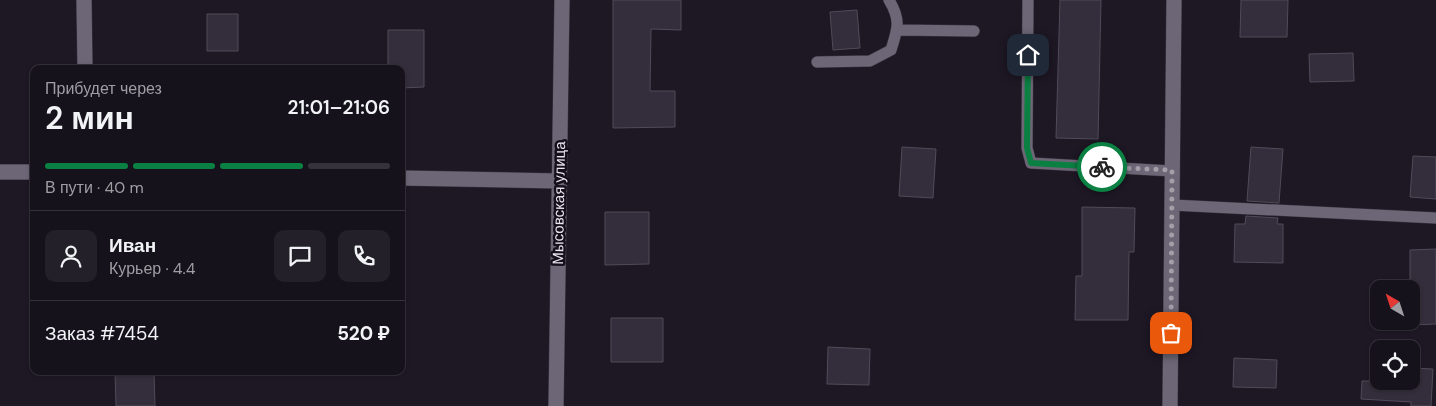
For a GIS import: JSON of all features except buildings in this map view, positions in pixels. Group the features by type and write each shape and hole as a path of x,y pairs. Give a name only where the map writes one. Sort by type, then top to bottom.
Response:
{"street":[{"path":"84,0 85,65"},
{"name":"Мысовская улица","path":"556,406 562,0"},
{"path":"1170,406 1174,0"},
{"path":"0,172 30,172"},
{"path":"405,178 559,181"}],"lane":[{"path":"817,62 870,61 890,50 897,30 896,12 889,0"},
{"path":"1028,0 1027,148 1031,163 1172,170"},
{"path":"897,30 974,31"},
{"path":"1172,205 1436,218"}],"way so far":[{"path":"1102,167 1172,170 1171,333"}],"route":[{"path":"1028,55 1027,148 1031,163 1102,167"}]}
